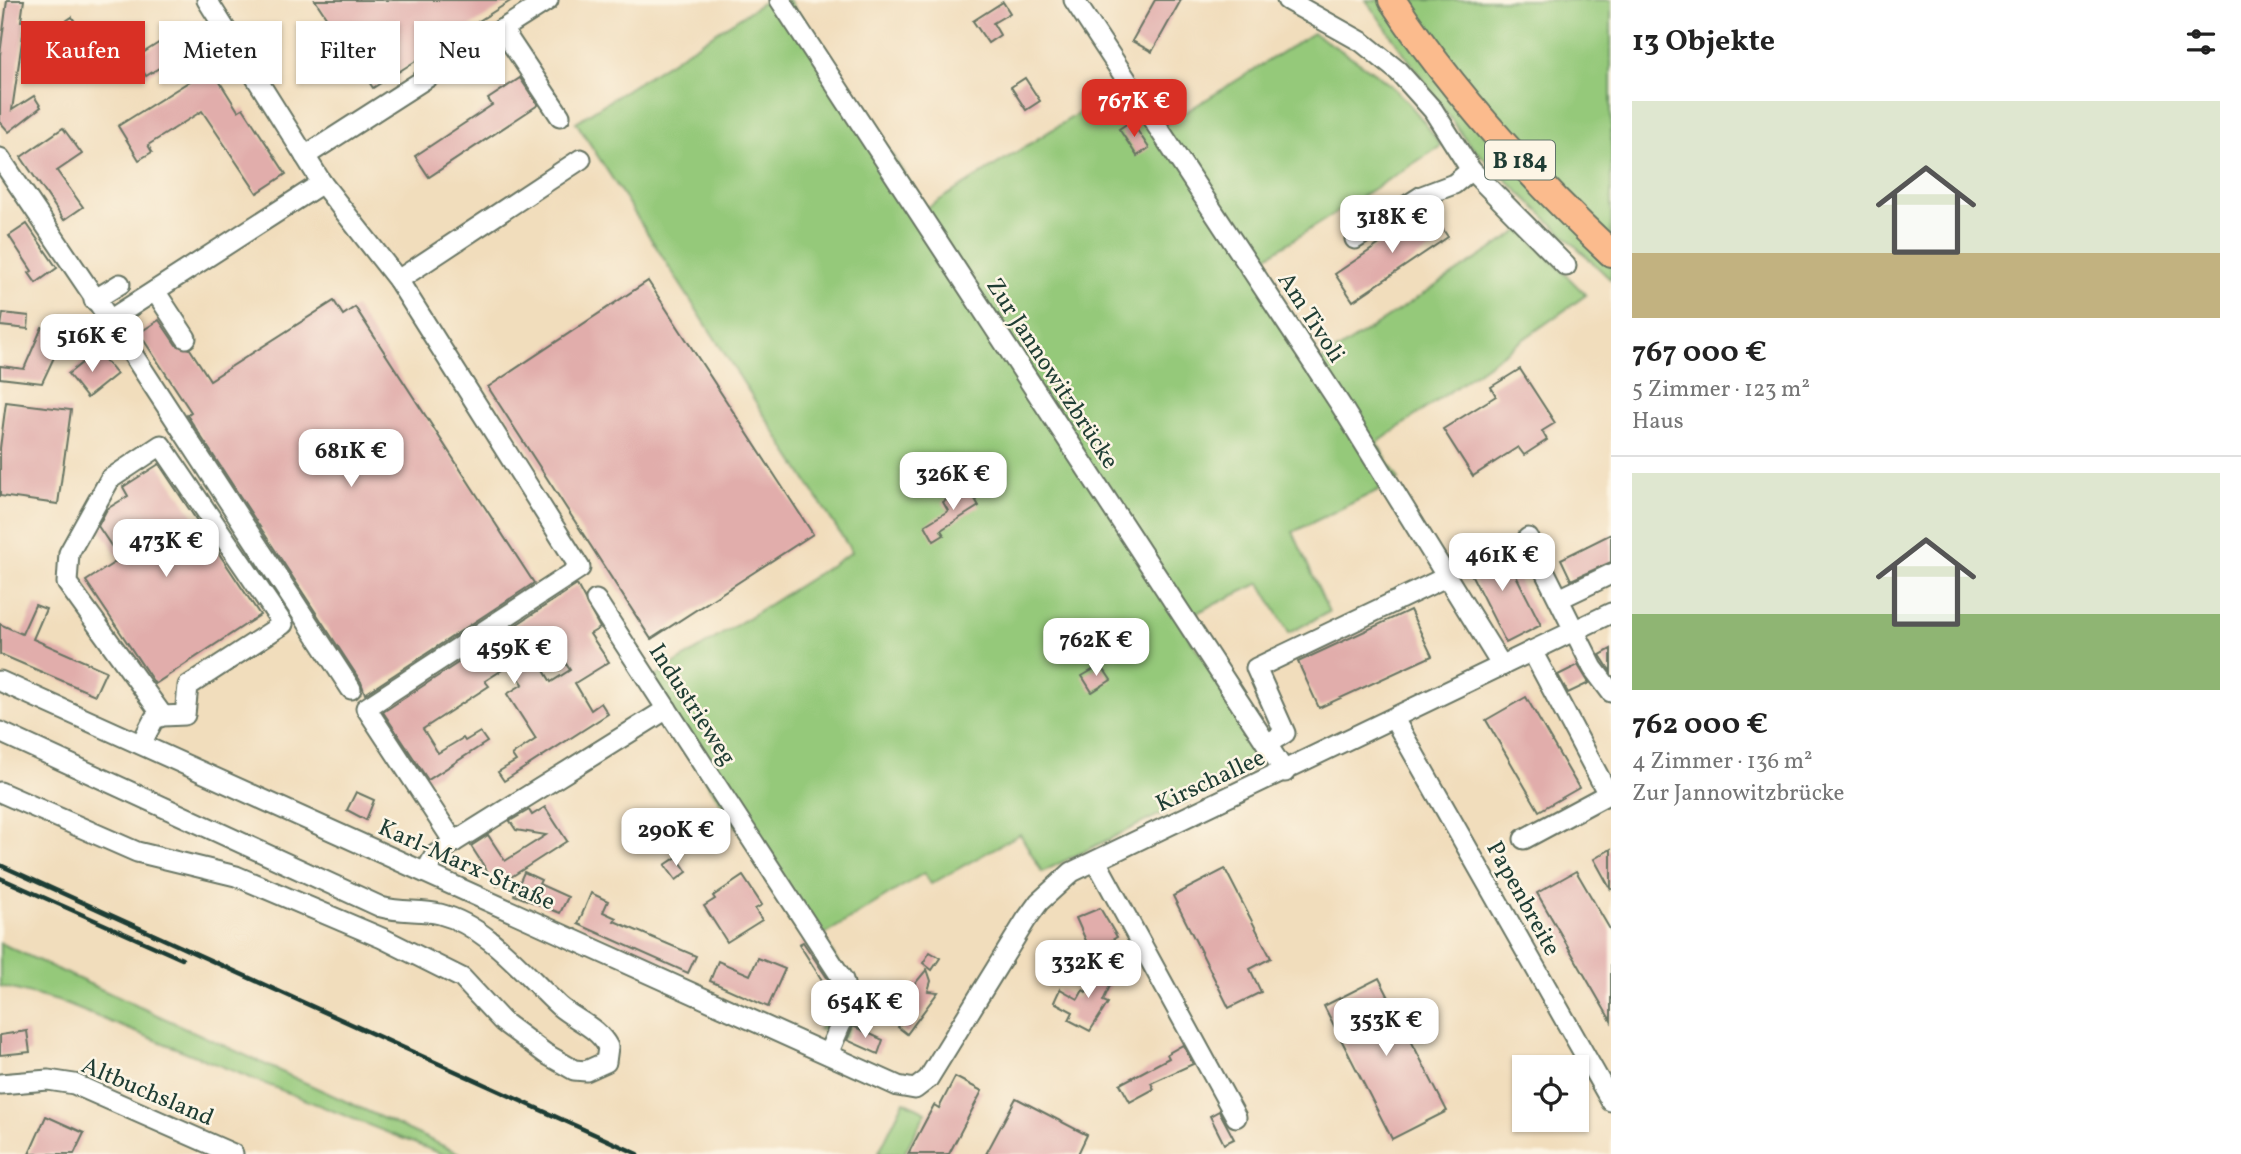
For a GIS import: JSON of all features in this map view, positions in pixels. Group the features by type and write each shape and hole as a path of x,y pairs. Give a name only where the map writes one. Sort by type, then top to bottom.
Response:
{"main road":[{"name":"B 184","path":"1392,0 1437,65 1480,117 1611,253"}],"street":[{"path":"207,0 323,183 398,280 580,568 366,708 454,842"},
{"path":"505,27 548,0"},
{"name":"Zur Jannowitzbrücke","path":"779,0 1285,772"},
{"name":"Am Tivoli","path":"1074,0 1395,492 1502,666"},
{"path":"1287,0 1363,42 1398,71 1433,110 1471,170 1566,266"},
{"path":"505,34 560,116"},
{"path":"305,156 417,84"},
{"path":"0,158 351,689"},
{"path":"398,280 581,159"},
{"path":"1355,239 1422,197 1454,184 1471,170"},
{"path":"113,328 155,290 323,183"},
{"path":"94,300 120,284"},
{"path":"155,290 186,338"},
{"path":"141,744 154,719 184,715 188,686 283,624 161,445 110,479 69,553 67,583 163,716"},
{"path":"1528,537 1561,597 1593,668 1611,692"},
{"path":"1561,597 1611,574"},
{"path":"1267,744 1285,733 1255,668 1446,577"},
{"name":"Industrieweg","path":"596,600 843,980 849,1005 828,1054"},
{"name":"Kirschallee","path":"915,1089 928,1079 1039,902 1072,872 1285,772 1611,613"},
{"path":"1524,839 1608,794 1532,651"},
{"name":"Karl-Marx-Straße","path":"0,681 898,1086 915,1089"},
{"path":"426,872 435,855 454,842 667,709"},
{"name":"Papenbreite","path":"1394,719 1611,1101"},
{"path":"0,732 382,907 401,912 440,914 453,920 503,950 559,1007 596,1031 608,1047 606,1062 586,1071 563,1063 503,1022 462,978 382,938 236,876 137,852 0,792"},
{"path":"1096,861 1236,1117"},
{"name":"Altbuchsland","path":"0,1084 48,1080 74,1084 233,1154"}],"green space":[{"path":"767,0 789,0 927,208 1122,86 1165,125 1313,33 1370,69 1399,93 1441,146 1255,264 1321,361 1521,230 1586,295 1377,443 1399,480 1293,532 1329,612 1289,633 1260,583 1179,621 1258,745 1262,755 1261,765 1042,872 1020,834 931,884 924,873 822,936 862,1003 844,1038 818,1029 839,1004 839,983 643,684 852,552 576,122"},
{"path":"1366,0 1611,0 1611,280 1469,144"},
{"path":"0,943 461,1154 441,1154 58,1001 0,986"},
{"path":"904,1101 926,1112 904,1154 878,1154"}],"building":[{"path":"7,0 24,0 21,48 12,110 34,96 41,107 9,132 0,122 0,55"},
{"path":"315,0 512,0 479,21 414,21 414,62 400,71 400,21 329,21"},
{"path":"1155,0 1181,0 1152,52 1132,41"},
{"path":"1003,2 1010,13 993,23 1000,35 988,43 973,21"},
{"path":"159,43 159,68 146,76 145,74 145,52"},
{"path":"520,78 538,105 429,177 415,156 492,105 488,99"},
{"path":"1025,78 1040,101 1026,110 1011,87"},
{"path":"185,84 221,84 238,111 243,108 286,174 257,193 202,111 148,145 152,152 139,160 118,126"},
{"path":"1131,121 1149,148 1137,156 1119,129"},
{"path":"63,128 82,154 57,171 83,207 64,220 21,157"},
{"path":"1430,210 1448,237 1353,301 1335,274"},
{"path":"27,224 57,268 36,283 29,273 32,271 9,236"},
{"path":"648,281 813,534 651,639 488,387"},
{"path":"334,301 343,315 355,307 534,583 365,694 361,682 187,415 191,412 139,333 159,320 176,345 190,349 210,380"},
{"path":"3,313 29,316 28,329 1,326"},
{"path":"42,327 64,336 42,383 0,378 0,366 24,369"},
{"path":"97,351 117,374 87,398 68,374"},
{"path":"1520,369 1555,423 1542,431 1547,440 1524,455 1518,447 1473,476 1443,429 1496,396 1491,387"},
{"path":"6,402 71,410 58,504 0,496 0,448"},
{"path":"159,464 260,615 155,684 86,581 120,559 98,526 107,509 128,496 123,487"},
{"path":"968,487 979,506 941,530 944,535 934,541 925,525 948,511 943,502"},
{"path":"1611,534 1611,562 1571,580 1561,559"},
{"path":"1499,542 1541,625 1506,643 1464,560"},
{"path":"577,585 600,628 590,634 609,662 575,683 591,710 601,703 608,714 504,781 498,772 516,761 512,755 536,739 507,694 523,684 510,665 485,681 489,686 423,729 438,753 463,738 465,741 480,732 487,742 428,780 383,712","holes":["550,639 570,670 551,682 532,651"]},
{"path":"35,605 46,609 33,639 106,671 95,695 0,654 0,624 22,634"},
{"path":"1410,610 1432,656 1319,708 1298,662"},
{"path":"1611,649 1611,672 1600,655"},
{"path":"1101,665 1111,680 1092,692 1082,676"},
{"path":"1578,665 1589,683 1568,693 1558,675"},
{"path":"1526,697 1579,788 1539,811 1486,720"},
{"path":"356,792 374,800 366,820 347,810"},
{"path":"545,807 567,841 497,886 471,846 488,835 505,861 546,835 516,830 510,821 529,810 532,815"},
{"path":"687,814 699,827 676,848 664,835"},
{"path":"1611,849 1611,890 1594,859"},
{"path":"677,857 687,872 676,880 665,865"},
{"path":"1225,869 1271,958 1250,969 1261,992 1229,1008 1173,896"},
{"path":"1576,871 1611,931 1611,1021 1537,893"},
{"path":"524,872 541,880 539,884 568,897 560,913 514,895"},
{"path":"743,876 762,905 755,909 762,920 727,942 704,906 715,899 713,896"},
{"path":"591,893 608,901 603,912 616,918 614,921 696,956 688,973 578,924"},
{"path":"1100,908 1117,937 1091,952 1076,918"},
{"path":"803,942 832,985 836,1004 829,1019 821,1009 834,999 799,944"},
{"path":"930,952 940,958 932,970 923,963"},
{"path":"758,958 785,969 768,1007 710,981 718,961 750,975"},
{"path":"1098,967 1115,975 1103,1001 1108,1003 1090,1031 1069,1020 1073,1012 1054,1002 1060,989 1078,999 1083,990 1086,992"},
{"path":"927,969 931,981 928,991 938,992 907,1034 898,1027 904,1019 880,997 888,986 904,997"},
{"path":"1379,978 1447,1111 1392,1139 1324,1006"},
{"path":"853,1026 883,1040 878,1054 847,1040"},
{"path":"27,1031 30,1052 0,1055 0,1035"},
{"path":"1183,1045 1193,1064 1151,1083 1154,1089 1130,1102 1120,1084 1169,1058 1167,1054"},
{"path":"955,1077 982,1091 949,1154 908,1154 934,1105 939,1108"},
{"path":"1016,1098 1087,1135 1078,1154 986,1154"},
{"path":"1219,1111 1234,1139 1224,1144 1210,1116"},
{"path":"46,1116 84,1133 74,1154 29,1154"}],"railway":[{"path":"0,865 638,1154"},
{"path":"0,878 182,959"}]}
